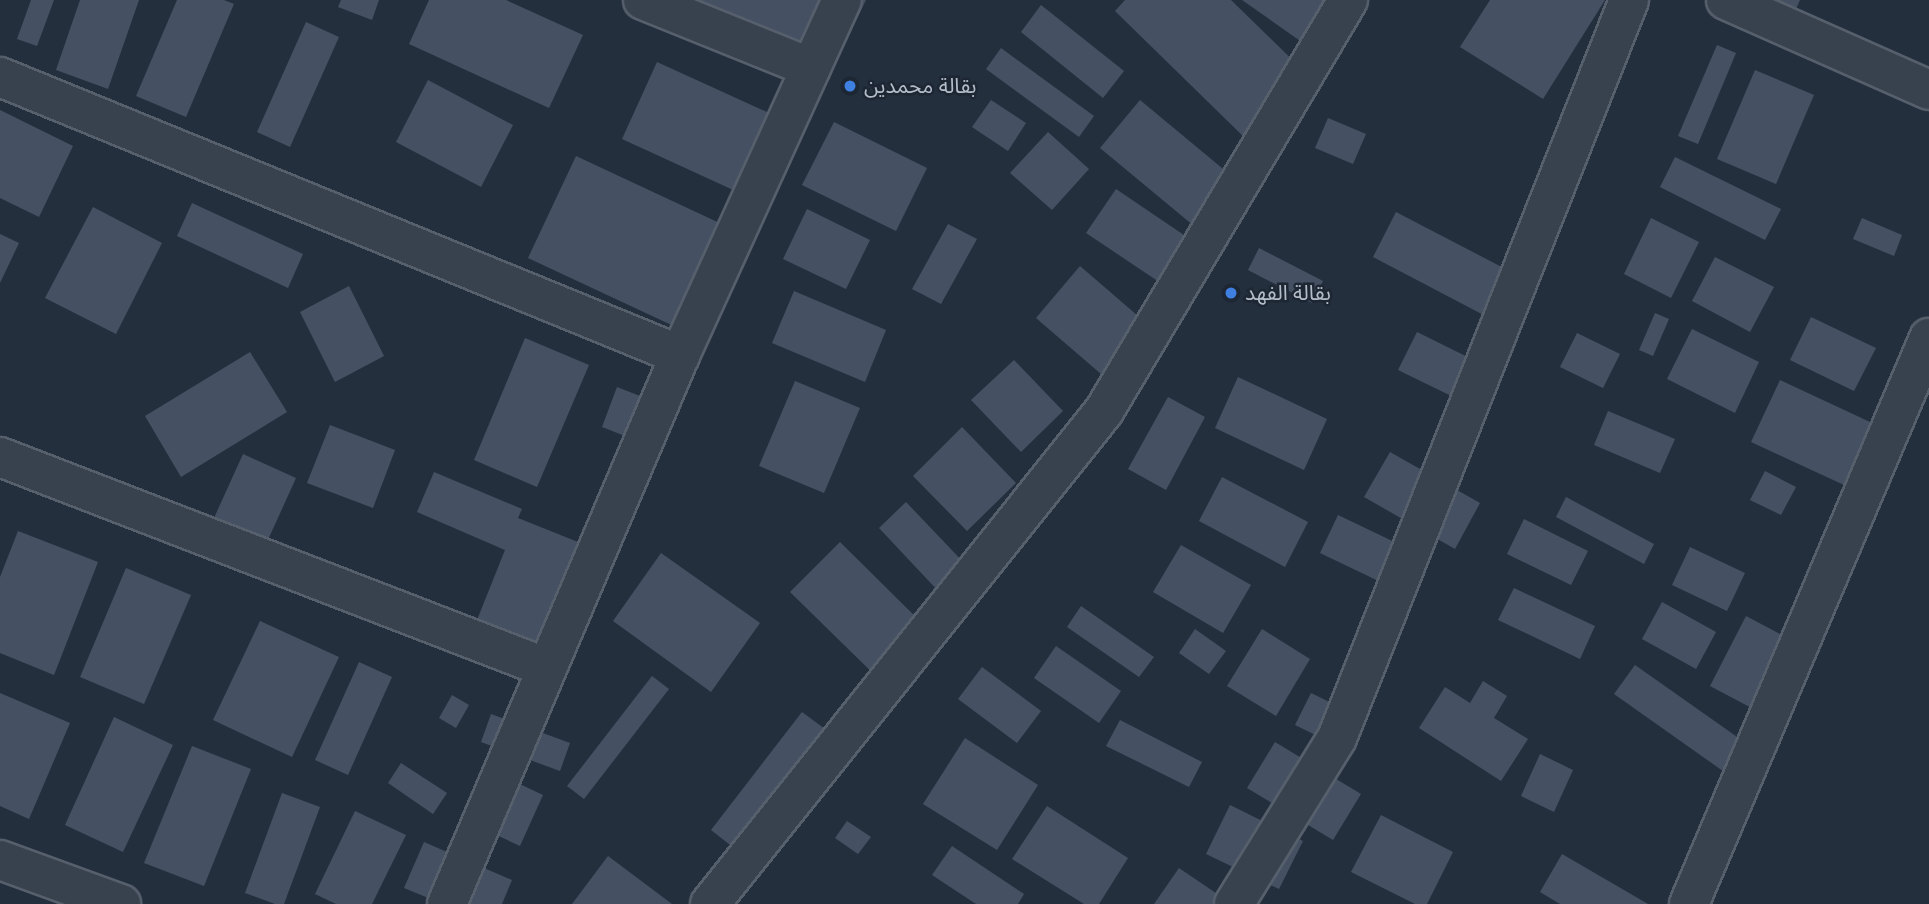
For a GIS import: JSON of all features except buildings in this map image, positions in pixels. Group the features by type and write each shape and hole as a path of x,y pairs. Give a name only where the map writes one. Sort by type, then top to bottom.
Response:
{"street":[{"path":"643,0 811,68"},
{"path":"447,904 680,355 842,0"},
{"path":"710,904 1104,411 1348,0"},
{"path":"1234,904 1337,738 1629,0"},
{"path":"1726,0 1929,90"},
{"path":"0,77 680,355"},
{"path":"1689,904 1929,338"},
{"path":"0,457 547,668"},
{"path":"0,860 121,904"}],"place":[{"name":"بقالة محمدين","path":"850,86"},
{"name":"بقالة الفهد","path":"1231,293"}]}
